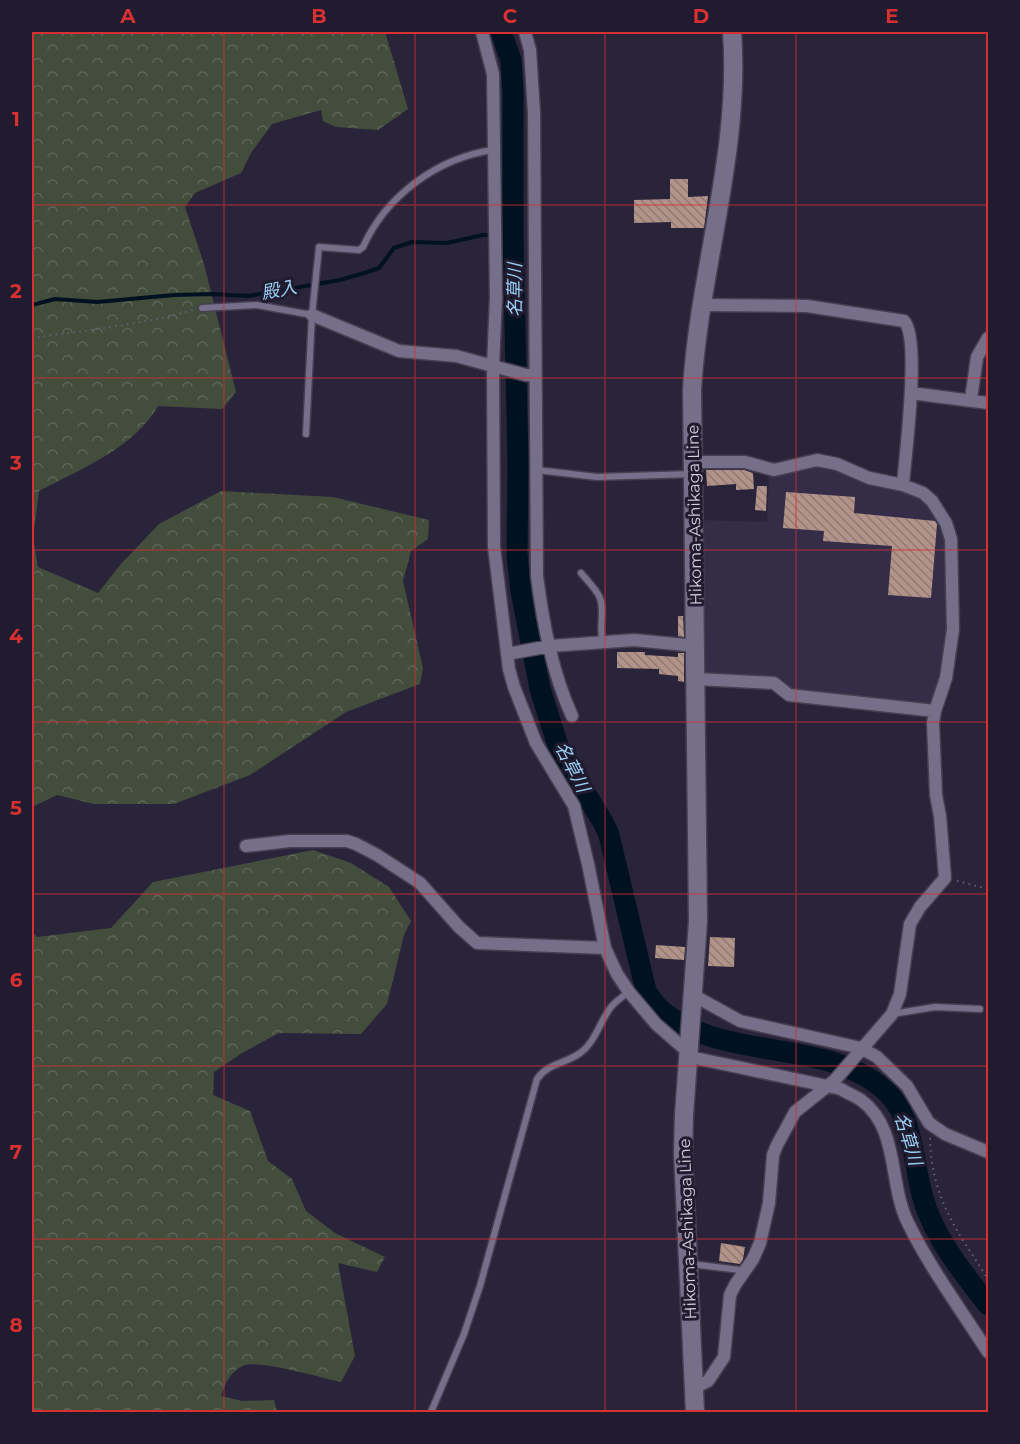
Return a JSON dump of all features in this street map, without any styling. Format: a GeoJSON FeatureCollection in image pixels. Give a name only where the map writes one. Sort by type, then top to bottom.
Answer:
{"type":"FeatureCollection","features":[{"type":"Feature","properties":{"kind":"main road","name":"Hikoma-Ashikaga Line"},"geometry":{"type":"LineString","coordinates":[[695,1413],[683,1133],[698,912],[693,374],[727,150],[732,84],[732,32]]}},
{"type":"Feature","properties":{"kind":"street"},"geometry":{"type":"LineString","coordinates":[[482,32],[493,74],[498,367],[494,548],[514,687],[536,743],[574,806],[605,948],[616,974],[629,992],[656,1024],[689,1050],[695,1058],[831,1083],[861,1100],[870,1109],[885,1130],[895,1182],[906,1220],[919,1245],[988,1352]]}},
{"type":"Feature","properties":{"kind":"street"},"geometry":{"type":"LineString","coordinates":[[525,32],[530,50],[534,113],[531,375],[537,470],[537,576],[547,647],[559,688],[572,716]]}},
{"type":"Feature","properties":{"kind":"street"},"geometry":{"type":"LineString","coordinates":[[702,305],[807,306],[904,321],[908,325],[910,338],[912,393],[903,485]]}},
{"type":"Feature","properties":{"kind":"street"},"geometry":{"type":"LineString","coordinates":[[312,315],[399,351],[456,356],[531,375]]}},
{"type":"Feature","properties":{"kind":"street"},"geometry":{"type":"LineString","coordinates":[[971,399],[977,357],[988,338]]}},
{"type":"Feature","properties":{"kind":"street"},"geometry":{"type":"LineString","coordinates":[[912,393],[988,403]]}},
{"type":"Feature","properties":{"kind":"street"},"geometry":{"type":"LineString","coordinates":[[693,468],[745,462],[774,470],[817,460],[837,464],[869,478],[903,485],[923,493],[932,501],[946,523],[951,539],[952,636],[946,678],[933,723],[936,795],[945,878],[920,907],[910,924],[900,994],[892,1014],[831,1083],[795,1112],[777,1145],[773,1155],[769,1203],[760,1243],[753,1259],[730,1295],[724,1357],[708,1381],[694,1388]]}},
{"type":"Feature","properties":{"kind":"street"},"geometry":{"type":"LineString","coordinates":[[509,653],[547,647],[634,640],[696,646]]}},
{"type":"Feature","properties":{"kind":"street"},"geometry":{"type":"LineString","coordinates":[[697,680],[774,683],[789,695],[935,711]]}},
{"type":"Feature","properties":{"kind":"street"},"geometry":{"type":"LineString","coordinates":[[246,846],[290,841],[357,844],[420,884],[459,927],[477,943],[605,948]]}},
{"type":"Feature","properties":{"kind":"street"},"geometry":{"type":"LineString","coordinates":[[693,998],[740,1021],[876,1058],[907,1086],[929,1123],[945,1134],[988,1152]]}},
{"type":"Feature","properties":{"kind":"lane"},"geometry":{"type":"LineString","coordinates":[[306,434],[312,315],[319,247],[359,250],[380,217],[405,189],[428,174],[474,153],[493,150]]}},
{"type":"Feature","properties":{"kind":"lane"},"geometry":{"type":"LineString","coordinates":[[202,308],[257,305],[312,315]]}},
{"type":"Feature","properties":{"kind":"lane"},"geometry":{"type":"LineString","coordinates":[[537,470],[597,477],[693,468]]}},
{"type":"Feature","properties":{"kind":"lane"},"geometry":{"type":"LineString","coordinates":[[581,573],[598,594],[601,602],[600,631],[603,644]]}},
{"type":"Feature","properties":{"kind":"lane"},"geometry":{"type":"LineString","coordinates":[[431,1413],[464,1334],[480,1286],[537,1079],[542,1071],[550,1066],[580,1053],[593,1037],[610,1008],[629,992]]}},
{"type":"Feature","properties":{"kind":"lane"},"geometry":{"type":"LineString","coordinates":[[892,1014],[934,1007],[980,1009]]}},
{"type":"Feature","properties":{"kind":"lane"},"geometry":{"type":"LineString","coordinates":[[688,1264],[740,1270],[744,1273]]}},
{"type":"Feature","properties":{"kind":"path"},"geometry":{"type":"LineString","coordinates":[[32,339],[51,334],[162,319],[202,308]]}},
{"type":"Feature","properties":{"kind":"path"},"geometry":{"type":"LineString","coordinates":[[945,878],[988,889]]}},
{"type":"Feature","properties":{"kind":"path"},"geometry":{"type":"LineString","coordinates":[[929,1123],[932,1168],[941,1202],[955,1229],[988,1279]]}},
{"type":"Feature","properties":{"kind":"shaded area"},"geometry":{"type":"Polygon","coordinates":[[[816,465],[905,489],[920,497],[935,512],[946,539],[946,635],[935,699],[925,705],[791,690],[775,678],[707,673],[702,669],[699,520],[767,522],[769,477],[816,465]]]}},
{"type":"Feature","properties":{"kind":"green space"},"geometry":{"type":"Polygon","coordinates":[[[32,32],[385,32],[408,109],[378,130],[336,127],[323,121],[321,110],[272,124],[251,153],[241,173],[195,193],[185,207],[204,264],[236,392],[222,409],[158,406],[148,421],[121,446],[89,466],[39,491],[33,538],[38,567],[98,593],[121,564],[159,524],[221,491],[333,497],[429,520],[428,539],[411,551],[403,581],[423,668],[420,684],[346,712],[250,775],[174,804],[94,804],[57,795],[32,807],[32,32]]]}},
{"type":"Feature","properties":{"kind":"green space"},"geometry":{"type":"Polygon","coordinates":[[[313,850],[351,863],[389,887],[411,921],[404,935],[387,1004],[361,1034],[279,1033],[242,1053],[214,1072],[213,1095],[250,1111],[268,1161],[292,1179],[306,1211],[335,1233],[385,1257],[377,1272],[338,1263],[355,1356],[341,1382],[292,1370],[253,1364],[240,1367],[232,1374],[221,1396],[242,1401],[274,1400],[277,1412],[32,1412],[32,932],[37,937],[111,928],[153,882],[313,850]]]}},
{"type":"Feature","properties":{"kind":"building"},"geometry":{"type":"Polygon","coordinates":[[[670,179],[688,179],[688,197],[708,196],[704,228],[671,228],[671,222],[634,223],[634,200],[670,199],[670,179]]]}},
{"type":"Feature","properties":{"kind":"building"},"geometry":{"type":"Polygon","coordinates":[[[706,470],[744,470],[753,473],[754,489],[736,490],[736,484],[707,486],[706,470]]]}},
{"type":"Feature","properties":{"kind":"building"},"geometry":{"type":"Polygon","coordinates":[[[757,486],[767,486],[766,511],[755,510],[757,486]]]}},
{"type":"Feature","properties":{"kind":"building"},"geometry":{"type":"Polygon","coordinates":[[[786,492],[855,497],[854,513],[935,521],[937,524],[931,598],[888,595],[892,546],[823,541],[824,531],[783,528],[786,492]]]}},
{"type":"Feature","properties":{"kind":"building"},"geometry":{"type":"Polygon","coordinates":[[[678,616],[683,616],[684,637],[678,636],[678,616]]]}},
{"type":"Feature","properties":{"kind":"building"},"geometry":{"type":"Polygon","coordinates":[[[617,652],[645,652],[645,655],[678,657],[678,653],[684,653],[684,682],[678,681],[678,676],[659,674],[659,669],[617,668],[617,652]]]}},
{"type":"Feature","properties":{"kind":"building"},"geometry":{"type":"Polygon","coordinates":[[[710,937],[735,938],[734,967],[708,966],[710,937]]]}},
{"type":"Feature","properties":{"kind":"building"},"geometry":{"type":"Polygon","coordinates":[[[656,945],[685,947],[684,960],[655,958],[656,945]]]}},
{"type":"Feature","properties":{"kind":"building"},"geometry":{"type":"Polygon","coordinates":[[[721,1243],[745,1247],[740,1264],[719,1261],[721,1243]]]}},
{"type":"Feature","properties":{"kind":"waterway","name":"名草川"},"geometry":{"type":"LineString","coordinates":[[501,32],[511,60],[513,93],[517,555],[521,591],[540,689],[560,752],[609,835],[646,991],[660,1009],[684,1026],[740,1044],[828,1061],[855,1071],[880,1086],[893,1099],[902,1113],[929,1215],[956,1262],[988,1305]]}},
{"type":"Feature","properties":{"kind":"waterway","name":"殿入"},"geometry":{"type":"LineString","coordinates":[[32,305],[55,299],[97,302],[174,295],[248,296],[340,280],[361,274],[379,268],[394,248],[412,242],[447,243],[483,235],[513,235]]}}]}
